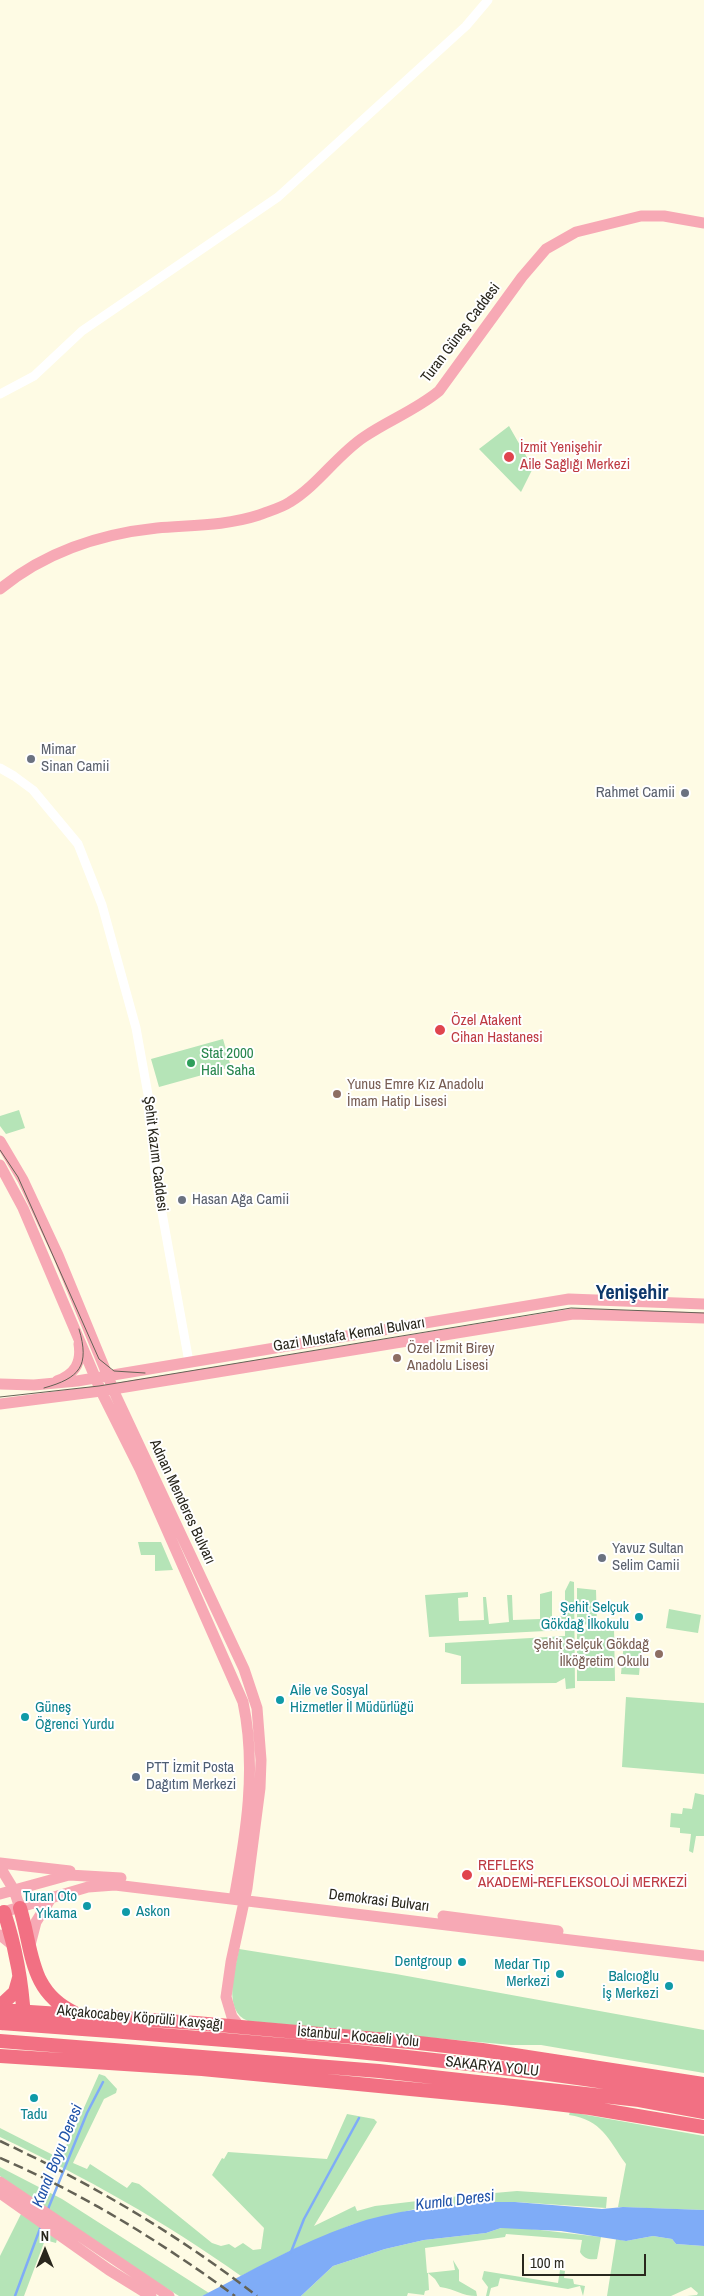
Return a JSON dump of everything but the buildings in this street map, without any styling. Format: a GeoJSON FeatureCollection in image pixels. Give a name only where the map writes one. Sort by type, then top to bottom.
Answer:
{"type":"FeatureCollection","features":[{"type":"Feature","properties":{"kind":"highway"},"geometry":{"type":"LineString","coordinates":[[7,1907],[30,1945],[38,1981],[45,1991],[66,2008],[82,2016]]}},
{"type":"Feature","properties":{"kind":"highway"},"geometry":{"type":"LineString","coordinates":[[7,1907],[20,1975],[26,2051],[33,2059]]}},
{"type":"Feature","properties":{"kind":"highway"},"geometry":{"type":"LineString","coordinates":[[0,2006],[15,1992],[20,1975]]}},
{"type":"Feature","properties":{"kind":"highway"},"geometry":{"type":"LineString","coordinates":[[0,2010],[240,2027],[455,2047],[701,2083]]}},
{"type":"Feature","properties":{"kind":"highway"},"geometry":{"type":"LineString","coordinates":[[73,2061],[83,2040],[82,2016]]}},
{"type":"Feature","properties":{"kind":"highway"},"geometry":{"type":"LineString","coordinates":[[126,2018],[120,2029],[118,2044],[127,2064]]}},
{"type":"Feature","properties":{"kind":"highway","name":"Akçakocabey Köprülü Kavşağı"},"geometry":{"type":"LineString","coordinates":[[0,2023],[277,2045]]}},
{"type":"Feature","properties":{"kind":"highway","name":"SAKARYA YOLU"},"geometry":{"type":"LineString","coordinates":[[0,2041],[379,2071],[639,2100],[704,2112]]}},
{"type":"Feature","properties":{"kind":"highway","name":"İstanbul - Kocaeli Yolu"},"geometry":{"type":"LineString","coordinates":[[277,2045],[541,2072],[704,2098]]}},
{"type":"Feature","properties":{"kind":"highway"},"geometry":{"type":"LineString","coordinates":[[368,2053],[475,2057],[582,2065]]}},
{"type":"Feature","properties":{"kind":"highway"},"geometry":{"type":"LineString","coordinates":[[0,2056],[202,2069],[504,2098],[598,2109],[704,2127]]}},
{"type":"Feature","properties":{"kind":"highway"},"geometry":{"type":"LineString","coordinates":[[379,2071],[504,2098]]}},
{"type":"Feature","properties":{"kind":"main road","name":"Turan Güneş Caddesi"},"geometry":{"type":"LineString","coordinates":[[0,589],[17,575],[47,557],[76,546],[140,530],[202,526],[240,520],[290,503],[354,445],[425,402],[439,391],[522,277],[546,250],[576,232],[641,216],[664,216],[704,223]]}},
{"type":"Feature","properties":{"kind":"main road","name":"Adnan Menderes Bulvarı"},"geometry":{"type":"LineString","coordinates":[[0,1142],[23,1180],[39,1213],[114,1389],[253,1694],[260,1736],[261,1770],[240,1896]]}},
{"type":"Feature","properties":{"kind":"main road","name":"Adnan Menderes Bulvarı"},"geometry":{"type":"LineString","coordinates":[[0,1164],[12,1186],[74,1325],[101,1391],[148,1487],[243,1702],[250,1738],[250,1783],[240,1896]]}},
{"type":"Feature","properties":{"kind":"main road","name":"Gazi Mustafa Kemal Bulvarı"},"geometry":{"type":"LineString","coordinates":[[0,1384],[34,1385],[96,1378],[575,1299],[704,1304]]}},
{"type":"Feature","properties":{"kind":"main road","name":"Gazi Mustafa Kemal Bulvarı"},"geometry":{"type":"LineString","coordinates":[[0,1404],[114,1389],[573,1314],[704,1318]]}},
{"type":"Feature","properties":{"kind":"main road"},"geometry":{"type":"LineString","coordinates":[[34,1385],[63,1378],[77,1367],[80,1354],[74,1325]]}},
{"type":"Feature","properties":{"kind":"main road"},"geometry":{"type":"LineString","coordinates":[[0,1863],[85,1874]]}},
{"type":"Feature","properties":{"kind":"main road"},"geometry":{"type":"LineString","coordinates":[[0,1867],[7,1907]]}},
{"type":"Feature","properties":{"kind":"main road"},"geometry":{"type":"LineString","coordinates":[[7,1907],[31,1890],[85,1874]]}},
{"type":"Feature","properties":{"kind":"main road","name":"Demokrasi Bulvarı"},"geometry":{"type":"LineString","coordinates":[[7,1907],[60,1877],[85,1874],[240,1896]]}},
{"type":"Feature","properties":{"kind":"main road","name":"Demokrasi Bulvarı"},"geometry":{"type":"LineString","coordinates":[[7,1907],[51,1898],[88,1887],[107,1885],[312,1904],[703,1952]]}},
{"type":"Feature","properties":{"kind":"main road"},"geometry":{"type":"LineString","coordinates":[[0,1894],[7,1907]]}},
{"type":"Feature","properties":{"kind":"main road"},"geometry":{"type":"LineString","coordinates":[[240,1896],[226,1997],[232,2017],[240,2027]]}},
{"type":"Feature","properties":{"kind":"main road"},"geometry":{"type":"LineString","coordinates":[[30,1945],[36,1922],[51,1898]]}},
{"type":"Feature","properties":{"kind":"main road"},"geometry":{"type":"LineString","coordinates":[[0,1935],[15,1947]]}},
{"type":"Feature","properties":{"kind":"main road"},"geometry":{"type":"LineString","coordinates":[[0,2182],[27,2205],[148,2291]]}},
{"type":"Feature","properties":{"kind":"main road"},"geometry":{"type":"LineString","coordinates":[[0,2193],[27,2205]]}},
{"type":"Feature","properties":{"kind":"main road"},"geometry":{"type":"LineString","coordinates":[[57,2227],[84,2252],[148,2291],[169,2296]]}},
{"type":"Feature","properties":{"kind":"street"},"geometry":{"type":"LineString","coordinates":[[0,394],[34,376],[82,331],[278,197],[466,26],[488,0]]}},
{"type":"Feature","properties":{"kind":"street","name":"Şehit Kazım Caddesi"},"geometry":{"type":"LineString","coordinates":[[0,768],[33,790],[78,844],[102,905],[138,1038],[149,1100],[156,1174],[190,1362]]}},
{"type":"Feature","properties":{"kind":"green space"},"geometry":{"type":"Polygon","coordinates":[[[509,426],[533,468],[521,492],[479,449],[509,426]]]}},
{"type":"Feature","properties":{"kind":"green space","name":"Stat 2000 Halı Saha"},"geometry":{"type":"Polygon","coordinates":[[[223,1039],[231,1067],[159,1087],[151,1059],[223,1039]]]}},
{"type":"Feature","properties":{"kind":"green space"},"geometry":{"type":"Polygon","coordinates":[[[19,1110],[25,1128],[6,1134],[0,1126],[0,1116],[19,1110]]]}},
{"type":"Feature","properties":{"kind":"green space"},"geometry":{"type":"Polygon","coordinates":[[[138,1542],[161,1542],[173,1570],[155,1571],[155,1555],[141,1555],[138,1542]]]}},
{"type":"Feature","properties":{"kind":"green space"},"geometry":{"type":"Polygon","coordinates":[[[570,1581],[574,1582],[575,1688],[566,1689],[565,1678],[556,1683],[461,1684],[461,1656],[445,1652],[445,1643],[565,1636],[565,1630],[429,1637],[425,1595],[468,1592],[468,1597],[458,1598],[459,1621],[484,1620],[483,1597],[486,1597],[489,1624],[509,1622],[507,1595],[512,1595],[513,1620],[540,1619],[540,1594],[552,1591],[552,1616],[565,1616],[565,1591],[570,1581]]]}},
{"type":"Feature","properties":{"kind":"green space"},"geometry":{"type":"Polygon","coordinates":[[[577,1588],[596,1590],[597,1625],[577,1624],[577,1588]]]}},
{"type":"Feature","properties":{"kind":"green space"},"geometry":{"type":"Polygon","coordinates":[[[669,1609],[701,1615],[698,1633],[666,1628],[669,1609]]]}},
{"type":"Feature","properties":{"kind":"green space"},"geometry":{"type":"Polygon","coordinates":[[[614,1628],[615,1681],[577,1681],[577,1629],[614,1628]]]}},
{"type":"Feature","properties":{"kind":"green space"},"geometry":{"type":"Polygon","coordinates":[[[624,1641],[642,1642],[639,1675],[621,1674],[624,1641]]]}},
{"type":"Feature","properties":{"kind":"green space"},"geometry":{"type":"Polygon","coordinates":[[[626,1697],[704,1703],[704,1774],[622,1767],[626,1697]]]}},
{"type":"Feature","properties":{"kind":"green space"},"geometry":{"type":"Polygon","coordinates":[[[695,1793],[704,1795],[704,1836],[696,1836],[693,1853],[689,1851],[691,1834],[680,1833],[680,1828],[670,1827],[671,1813],[682,1814],[683,1808],[692,1809],[695,1793]]]}},
{"type":"Feature","properties":{"kind":"green space"},"geometry":{"type":"Polygon","coordinates":[[[239,1949],[396,1974],[704,2030],[704,2073],[541,2045],[511,2045],[248,2021],[240,2016],[235,2008],[233,1999],[233,1978],[239,1949]]]}},
{"type":"Feature","properties":{"kind":"green space"},"geometry":{"type":"Polygon","coordinates":[[[99,2074],[105,2076],[117,2089],[116,2093],[104,2099],[73,2163],[87,2169],[90,2164],[127,2188],[132,2182],[139,2184],[212,2243],[221,2246],[229,2244],[235,2248],[243,2243],[253,2250],[261,2249],[264,2228],[212,2175],[222,2158],[224,2159],[228,2152],[327,2159],[347,2114],[374,2119],[377,2122],[314,2226],[355,2206],[357,2211],[375,2206],[517,2191],[607,2197],[606,2208],[515,2202],[419,2208],[351,2225],[292,2250],[241,2276],[183,2237],[124,2201],[0,2137],[0,2128],[59,2158],[71,2137],[99,2074]]]}},
{"type":"Feature","properties":{"kind":"green space"},"geometry":{"type":"Polygon","coordinates":[[[570,2112],[704,2136],[704,2210],[618,2207],[626,2164],[609,2139],[597,2126],[589,2121],[569,2115],[570,2112]]]}},
{"type":"Feature","properties":{"kind":"green space"},"geometry":{"type":"Polygon","coordinates":[[[0,2167],[62,2199],[209,2293],[202,2296],[179,2296],[122,2261],[0,2176],[0,2167]]]}},
{"type":"Feature","properties":{"kind":"green space"},"geometry":{"type":"Polygon","coordinates":[[[21,2214],[57,2239],[56,2243],[45,2240],[24,2296],[0,2296],[0,2256],[21,2214]]]}},
{"type":"Feature","properties":{"kind":"green space"},"geometry":{"type":"Polygon","coordinates":[[[501,2228],[523,2228],[601,2237],[597,2259],[583,2256],[580,2252],[582,2240],[506,2234],[505,2237],[425,2248],[427,2273],[455,2270],[453,2260],[459,2270],[459,2281],[476,2291],[477,2296],[440,2287],[428,2273],[429,2290],[425,2291],[424,2295],[408,2293],[407,2296],[301,2296],[333,2266],[385,2249],[424,2240],[486,2233],[501,2228]]]}},
{"type":"Feature","properties":{"kind":"green space"},"geometry":{"type":"Polygon","coordinates":[[[653,2236],[672,2239],[676,2244],[704,2246],[704,2296],[687,2296],[697,2295],[698,2293],[691,2287],[671,2296],[607,2296],[616,2239],[626,2241],[653,2236]]]}},
{"type":"Feature","properties":{"kind":"green space"},"geometry":{"type":"Polygon","coordinates":[[[560,2270],[565,2271],[564,2278],[573,2279],[574,2284],[585,2286],[583,2296],[580,2286],[568,2289],[500,2278],[498,2286],[491,2288],[489,2296],[486,2296],[488,2287],[482,2279],[484,2271],[558,2283],[560,2270]]]}},
{"type":"Feature","properties":{"kind":"water"},"geometry":{"type":"Polygon","coordinates":[[[482,2202],[515,2202],[602,2209],[623,2207],[704,2210],[704,2246],[676,2244],[672,2239],[653,2236],[626,2241],[561,2231],[501,2228],[486,2233],[424,2240],[385,2249],[333,2266],[301,2296],[202,2296],[294,2249],[351,2225],[399,2212],[482,2202]]]}},
{"type":"Feature","properties":{"kind":"waterway","name":"Kanal Boyu Deresi"},"geometry":{"type":"LineString","coordinates":[[48,2209],[87,2113],[103,2082]]}},
{"type":"Feature","properties":{"kind":"waterway"},"geometry":{"type":"LineString","coordinates":[[291,2252],[304,2219],[359,2118]]}},
{"type":"Feature","properties":{"kind":"waterway","name":"Kanal Boyu Deresi"},"geometry":{"type":"LineString","coordinates":[[15,2296],[41,2226]]}},
{"type":"Feature","properties":{"kind":"tram line"},"geometry":{"type":"LineString","coordinates":[[0,1150],[18,1177],[99,1359],[114,1371],[145,1373]]}},
{"type":"Feature","properties":{"kind":"tram line"},"geometry":{"type":"LineString","coordinates":[[0,1397],[99,1386],[571,1308],[704,1313]]}},
{"type":"Feature","properties":{"kind":"tram line"},"geometry":{"type":"LineString","coordinates":[[44,1388],[66,1380],[79,1369],[83,1352],[79,1329]]}},
{"type":"Feature","properties":{"kind":"railway"},"geometry":{"type":"LineString","coordinates":[[0,2141],[34,2157],[133,2211],[227,2273],[257,2296]]}},
{"type":"Feature","properties":{"kind":"railway"},"geometry":{"type":"LineString","coordinates":[[0,2158],[62,2187],[121,2220],[235,2296]]}},
{"type":"Feature","properties":{"kind":"place","name":"İzmit Yenişehir Aile Sağlığı Merkezi"},"geometry":{"type":"Point","coordinates":[509,457]}},
{"type":"Feature","properties":{"kind":"place","name":"Mimar Sinan Camii"},"geometry":{"type":"Point","coordinates":[31,759]}},
{"type":"Feature","properties":{"kind":"place","name":"Rahmet Camii"},"geometry":{"type":"Point","coordinates":[685,793]}},
{"type":"Feature","properties":{"kind":"place","name":"Özel Atakent Cihan Hastanesi"},"geometry":{"type":"Point","coordinates":[440,1030]}},
{"type":"Feature","properties":{"kind":"place","name":"Stat 2000 Halı Saha"},"geometry":{"type":"Point","coordinates":[191,1063]}},
{"type":"Feature","properties":{"kind":"place","name":"Yunus Emre Kız Anadolu İmam Hatip Lisesi"},"geometry":{"type":"Point","coordinates":[337,1094]}},
{"type":"Feature","properties":{"kind":"place","name":"Hasan Ağa Camii"},"geometry":{"type":"Point","coordinates":[182,1200]}},
{"type":"Feature","properties":{"kind":"place","name":"Özel İzmit Birey Anadolu Lisesi"},"geometry":{"type":"Point","coordinates":[397,1358]}},
{"type":"Feature","properties":{"kind":"place","name":"Yavuz Sultan Selim Camii"},"geometry":{"type":"Point","coordinates":[602,1558]}},
{"type":"Feature","properties":{"kind":"place","name":"Şehit Selçuk Gökdağ İlkokulu"},"geometry":{"type":"Point","coordinates":[639,1617]}},
{"type":"Feature","properties":{"kind":"place","name":"Şehit Selçuk Gökdağ İlköğretim Okulu"},"geometry":{"type":"Point","coordinates":[659,1654]}},
{"type":"Feature","properties":{"kind":"place","name":"Aile ve Sosyal Hizmetler İl Müdürlüğü"},"geometry":{"type":"Point","coordinates":[280,1700]}},
{"type":"Feature","properties":{"kind":"place","name":"Güneş Öğrenci Yurdu"},"geometry":{"type":"Point","coordinates":[25,1717]}},
{"type":"Feature","properties":{"kind":"place","name":"PTT İzmit Posta Dağıtım Merkezi"},"geometry":{"type":"Point","coordinates":[136,1777]}},
{"type":"Feature","properties":{"kind":"place","name":"REFLEKS AKADEMİ-REFLEKSOLOJİ MERKEZİ"},"geometry":{"type":"Point","coordinates":[467,1875]}},
{"type":"Feature","properties":{"kind":"place","name":"Turan Oto Yıkama"},"geometry":{"type":"Point","coordinates":[87,1906]}},
{"type":"Feature","properties":{"kind":"place","name":"Askon"},"geometry":{"type":"Point","coordinates":[126,1912]}},
{"type":"Feature","properties":{"kind":"place","name":"Dentgroup"},"geometry":{"type":"Point","coordinates":[462,1962]}},
{"type":"Feature","properties":{"kind":"place","name":"Medar Tıp Merkezi"},"geometry":{"type":"Point","coordinates":[560,1974]}},
{"type":"Feature","properties":{"kind":"place","name":"Balcıoğlu İş Merkezi"},"geometry":{"type":"Point","coordinates":[669,1986]}},
{"type":"Feature","properties":{"kind":"place","name":"Tadu"},"geometry":{"type":"Point","coordinates":[34,2098]}},
{"type":"Feature","properties":{"kind":"district","name":"Yenişehir"},"geometry":{"type":"Point","coordinates":[632,1294]}},
{"type":"Feature","properties":{"kind":"water label","name":"Kumla Deresi"},"geometry":{"type":"Point","coordinates":[455,2201]}}]}
